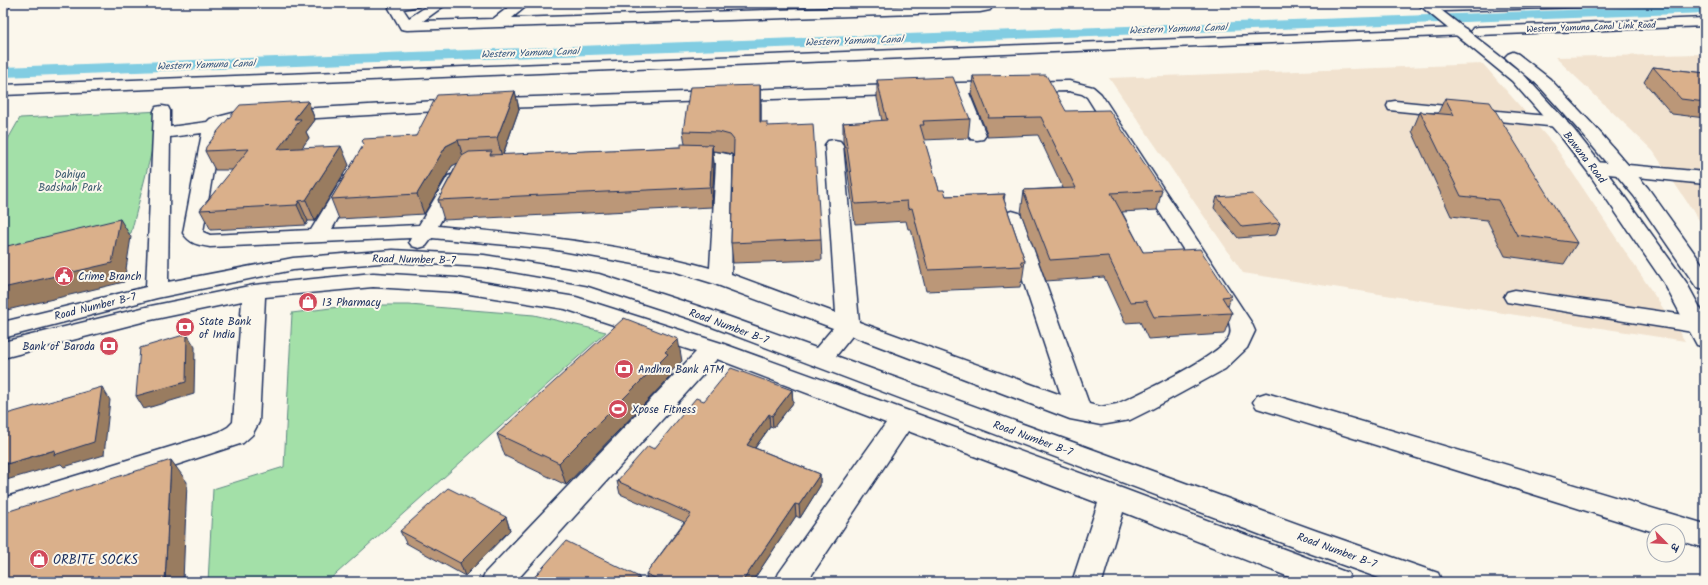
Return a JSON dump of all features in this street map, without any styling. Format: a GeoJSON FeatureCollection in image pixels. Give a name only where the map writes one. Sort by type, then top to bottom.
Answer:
{"type":"FeatureCollection","features":[{"type":"Feature","properties":{"kind":"street"},"geometry":{"type":"LineString","coordinates":[[414,3],[397,6],[396,8],[404,25],[746,15],[830,8],[911,6],[980,8],[985,7],[988,3]]}},
{"type":"Feature","properties":{"kind":"street"},"geometry":{"type":"LineString","coordinates":[[407,26],[441,3]]}},
{"type":"Feature","properties":{"kind":"street"},"geometry":{"type":"LineString","coordinates":[[497,23],[523,3]]}},
{"type":"Feature","properties":{"kind":"street"},"geometry":{"type":"LineString","coordinates":[[666,17],[680,3]]}},
{"type":"Feature","properties":{"kind":"street"},"geometry":{"type":"LineString","coordinates":[[746,15],[756,3]]}},
{"type":"Feature","properties":{"kind":"street"},"geometry":{"type":"LineString","coordinates":[[1434,5],[1580,3]]}},
{"type":"Feature","properties":{"kind":"street","name":"Bawana Road"},"geometry":{"type":"LineString","coordinates":[[1434,5],[1544,82],[1640,192],[1705,283]]}},
{"type":"Feature","properties":{"kind":"street"},"geometry":{"type":"LineString","coordinates":[[571,20],[591,7]]}},
{"type":"Feature","properties":{"kind":"street","name":"Western Yamuna Canal Link Road"},"geometry":{"type":"LineString","coordinates":[[3,90],[1465,28],[1705,22]]}},
{"type":"Feature","properties":{"kind":"street","name":"Bawana Road"},"geometry":{"type":"LineString","coordinates":[[1465,28],[1518,78],[1558,122],[1595,168],[1675,282],[1702,330]]}},
{"type":"Feature","properties":{"kind":"street"},"geometry":{"type":"LineString","coordinates":[[1069,86],[1087,90],[1093,94],[1240,322],[1243,332],[1239,342],[1216,363],[1141,404],[1121,413],[1101,416],[1079,412],[720,278],[676,265],[551,243],[426,231],[210,241],[201,240],[193,233],[212,127],[216,123],[233,118],[464,104],[958,88],[1069,86]]}},
{"type":"Feature","properties":{"kind":"street"},"geometry":{"type":"LineString","coordinates":[[958,88],[977,134]]}},
{"type":"Feature","properties":{"kind":"street"},"geometry":{"type":"LineString","coordinates":[[1395,106],[1558,122]]}},
{"type":"Feature","properties":{"kind":"street"},"geometry":{"type":"LineString","coordinates":[[157,291],[162,111]]}},
{"type":"Feature","properties":{"kind":"street"},"geometry":{"type":"LineString","coordinates":[[162,133],[212,127]]}},
{"type":"Feature","properties":{"kind":"street"},"geometry":{"type":"LineString","coordinates":[[820,359],[848,325],[834,145]]}},
{"type":"Feature","properties":{"kind":"street"},"geometry":{"type":"LineString","coordinates":[[664,158],[725,159],[720,278]]}},
{"type":"Feature","properties":{"kind":"street"},"geometry":{"type":"LineString","coordinates":[[317,236],[361,163]]}},
{"type":"Feature","properties":{"kind":"street"},"geometry":{"type":"LineString","coordinates":[[410,257],[460,171],[465,167]]}},
{"type":"Feature","properties":{"kind":"street"},"geometry":{"type":"LineString","coordinates":[[1595,168],[1622,170],[1702,182]]}},
{"type":"Feature","properties":{"kind":"street"},"geometry":{"type":"LineString","coordinates":[[1012,217],[1079,412]]}},
{"type":"Feature","properties":{"kind":"street","name":"Road Number B-7"},"geometry":{"type":"LineString","coordinates":[[3,330],[157,291],[293,264],[393,256],[484,261],[591,280],[702,315],[1308,540],[1427,582]]}},
{"type":"Feature","properties":{"kind":"street","name":"Road Number B-7"},"geometry":{"type":"LineString","coordinates":[[3,350],[146,314],[254,292],[373,280],[457,285],[568,302],[714,349],[902,420],[1114,497],[1337,582]]}},
{"type":"Feature","properties":{"kind":"street"},"geometry":{"type":"LineString","coordinates":[[3,510],[228,439],[238,434],[244,428],[246,422],[254,292]]}},
{"type":"Feature","properties":{"kind":"street"},"geometry":{"type":"LineString","coordinates":[[1515,297],[1702,330]]}},
{"type":"Feature","properties":{"kind":"street"},"geometry":{"type":"LineString","coordinates":[[496,582],[714,349]]}},
{"type":"Feature","properties":{"kind":"street"},"geometry":{"type":"LineString","coordinates":[[1266,402],[1705,536]]}},
{"type":"Feature","properties":{"kind":"street"},"geometry":{"type":"LineString","coordinates":[[790,582],[902,420]]}},
{"type":"Feature","properties":{"kind":"street"},"geometry":{"type":"LineString","coordinates":[[1087,582],[1114,497]]}},
{"type":"Feature","properties":{"kind":"shaded area"},"geometry":{"type":"Polygon","coordinates":[[[1705,54],[1705,229],[1653,151],[1555,57],[1705,54]]]}},
{"type":"Feature","properties":{"kind":"shaded area"},"geometry":{"type":"Polygon","coordinates":[[[1483,64],[1554,145],[1685,341],[1243,273],[1109,78],[1483,64]]]}},
{"type":"Feature","properties":{"kind":"green space","name":"Dahiya Badshah Park"},"geometry":{"type":"Polygon","coordinates":[[[162,111],[131,233],[3,264],[3,148],[20,118],[162,111]]]}},
{"type":"Feature","properties":{"kind":"green space"},"geometry":{"type":"Polygon","coordinates":[[[354,305],[409,305],[534,315],[606,332],[327,582],[208,582],[213,489],[284,467],[292,313],[354,305]]]}},
{"type":"Feature","properties":{"kind":"building"},"geometry":{"type":"Polygon","coordinates":[[[1653,67],[1705,73],[1705,102],[1681,99],[1653,67]]]}},
{"type":"Feature","properties":{"kind":"building"},"geometry":{"type":"Polygon","coordinates":[[[1046,75],[1066,111],[1109,110],[1162,190],[1111,193],[1143,252],[1200,249],[1231,296],[1222,297],[1232,313],[1154,317],[1146,301],[1130,302],[1108,256],[1050,260],[1024,190],[1076,188],[1041,117],[988,118],[989,116],[973,76],[1046,75]]]}},
{"type":"Feature","properties":{"kind":"building"},"geometry":{"type":"Polygon","coordinates":[[[953,77],[970,119],[923,121],[924,125],[920,125],[939,190],[944,190],[946,196],[1005,194],[1003,197],[1025,261],[1021,261],[1023,266],[928,270],[912,208],[908,209],[907,201],[855,204],[843,123],[887,120],[877,80],[953,77]]]}},
{"type":"Feature","properties":{"kind":"building"},"geometry":{"type":"Polygon","coordinates":[[[760,85],[760,122],[767,122],[767,126],[813,124],[821,239],[731,243],[734,140],[730,135],[719,132],[683,131],[690,87],[760,85]]]}},
{"type":"Feature","properties":{"kind":"building"},"geometry":{"type":"Polygon","coordinates":[[[515,91],[497,138],[458,140],[446,146],[417,194],[331,199],[364,144],[362,141],[364,139],[416,136],[437,95],[515,91]]]}},
{"type":"Feature","properties":{"kind":"building"},"geometry":{"type":"Polygon","coordinates":[[[1445,98],[1490,102],[1577,243],[1517,235],[1498,200],[1461,196],[1420,112],[1454,115],[1445,98]]]}},
{"type":"Feature","properties":{"kind":"building"},"geometry":{"type":"Polygon","coordinates":[[[308,101],[294,119],[301,119],[278,149],[341,146],[306,200],[299,201],[297,205],[200,210],[249,149],[205,151],[206,147],[217,132],[240,105],[308,101]]]}},
{"type":"Feature","properties":{"kind":"building"},"geometry":{"type":"Polygon","coordinates":[[[681,144],[712,145],[710,187],[438,200],[462,156],[469,152],[492,151],[490,155],[681,147],[681,144]]]}},
{"type":"Feature","properties":{"kind":"building"},"geometry":{"type":"Polygon","coordinates":[[[1253,194],[1280,223],[1242,227],[1217,197],[1253,194]]]}},
{"type":"Feature","properties":{"kind":"building"},"geometry":{"type":"Polygon","coordinates":[[[120,219],[112,263],[3,288],[3,247],[120,219]]]}},
{"type":"Feature","properties":{"kind":"building"},"geometry":{"type":"Polygon","coordinates":[[[624,318],[678,339],[665,352],[668,354],[559,463],[497,434],[624,318]]]}},
{"type":"Feature","properties":{"kind":"building"},"geometry":{"type":"Polygon","coordinates":[[[187,334],[186,382],[136,396],[140,348],[187,334]]]}},
{"type":"Feature","properties":{"kind":"building"},"geometry":{"type":"Polygon","coordinates":[[[731,368],[792,390],[772,416],[769,414],[747,445],[820,474],[799,505],[795,504],[742,582],[664,582],[646,574],[691,514],[617,481],[648,446],[654,449],[696,398],[704,401],[731,368]]]}},
{"type":"Feature","properties":{"kind":"building"},"geometry":{"type":"Polygon","coordinates":[[[102,387],[94,442],[54,455],[55,450],[3,465],[3,415],[102,387]]]}},
{"type":"Feature","properties":{"kind":"building"},"geometry":{"type":"Polygon","coordinates":[[[171,460],[165,582],[3,582],[3,513],[171,460]]]}},
{"type":"Feature","properties":{"kind":"building"},"geometry":{"type":"Polygon","coordinates":[[[448,488],[506,517],[460,563],[400,531],[448,488]]]}},
{"type":"Feature","properties":{"kind":"building"},"geometry":{"type":"Polygon","coordinates":[[[566,541],[639,577],[635,582],[530,582],[566,541]]]}},
{"type":"Feature","properties":{"kind":"waterway","name":"Western Yamuna Canal"},"geometry":{"type":"LineString","coordinates":[[3,72],[1705,9]]}},
{"type":"Feature","properties":{"kind":"place","name":"Crime Branch"},"geometry":{"type":"Point","coordinates":[64,276]}},
{"type":"Feature","properties":{"kind":"place","name":"13 Pharmacy"},"geometry":{"type":"Point","coordinates":[308,302]}},
{"type":"Feature","properties":{"kind":"place","name":"State Bank of India"},"geometry":{"type":"Point","coordinates":[185,327]}},
{"type":"Feature","properties":{"kind":"place","name":"Bank of Baroda"},"geometry":{"type":"Point","coordinates":[109,346]}},
{"type":"Feature","properties":{"kind":"place","name":"Andhra Bank ATM"},"geometry":{"type":"Point","coordinates":[624,369]}},
{"type":"Feature","properties":{"kind":"place","name":"Xpose Fitness"},"geometry":{"type":"Point","coordinates":[618,409]}},
{"type":"Feature","properties":{"kind":"place","name":"ORBITE SOCKS"},"geometry":{"type":"Point","coordinates":[39,559]}}]}
